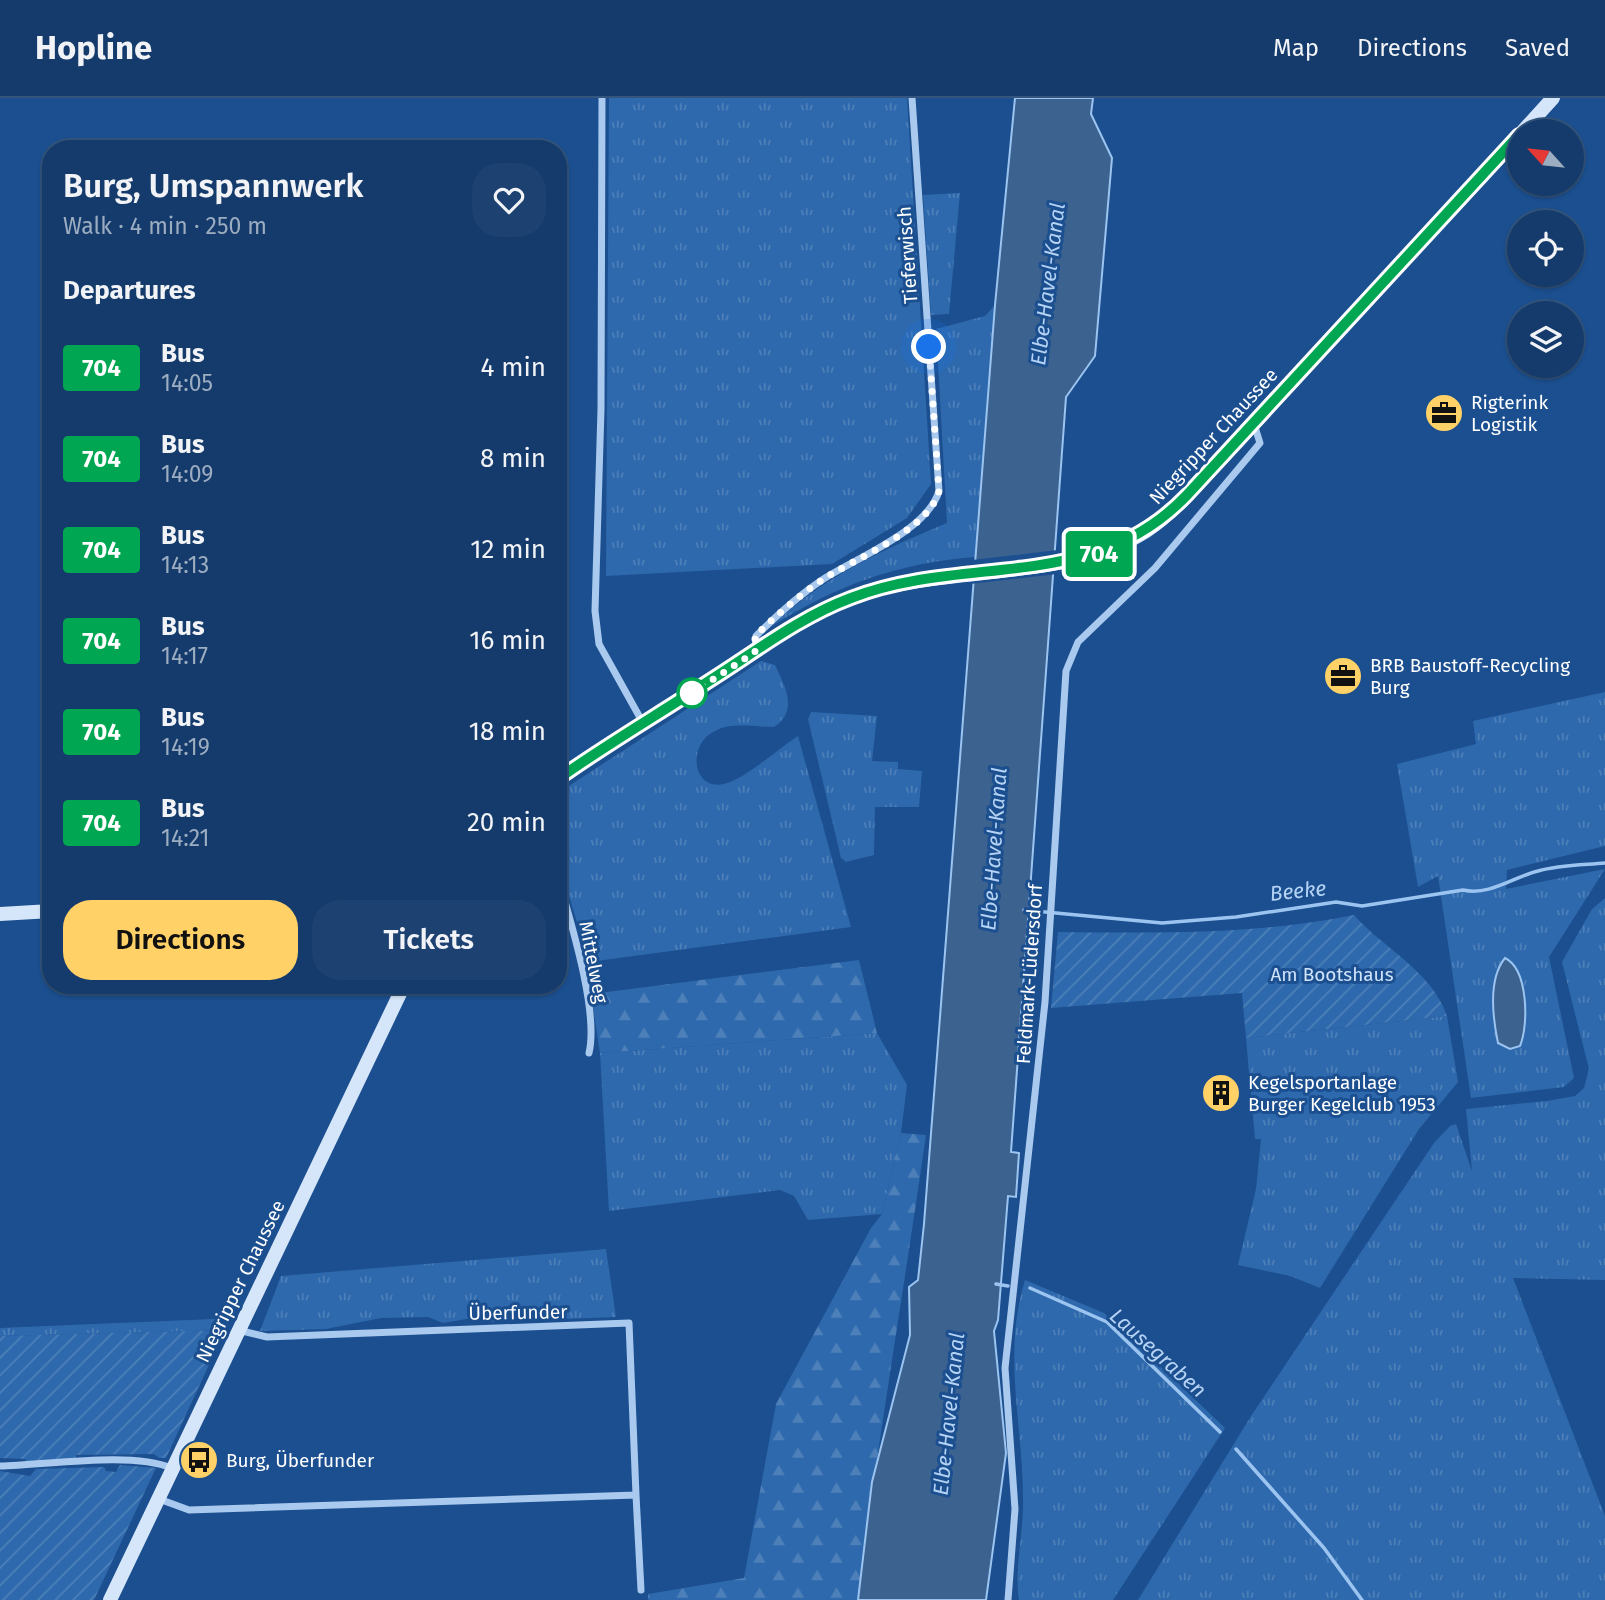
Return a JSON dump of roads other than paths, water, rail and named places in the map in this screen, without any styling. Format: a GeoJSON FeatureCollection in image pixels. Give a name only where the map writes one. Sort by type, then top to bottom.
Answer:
{"type":"FeatureCollection","features":[{"type":"Feature","properties":{"kind":"main road"},"geometry":{"type":"LineString","coordinates":[[1534,119],[1553,98]]}},
{"type":"Feature","properties":{"kind":"main road","name":"Niegripper Chaussee"},"geometry":{"type":"LineString","coordinates":[[567,773],[755,652],[828,608],[856,596],[892,585],[1067,561],[1106,551],[1157,523],[1253,424],[1507,148]]}},
{"type":"Feature","properties":{"kind":"main road"},"geometry":{"type":"LineString","coordinates":[[0,914],[42,912]]}},
{"type":"Feature","properties":{"kind":"main road","name":"Niegripper Chaussee"},"geometry":{"type":"LineString","coordinates":[[111,1597],[400,994]]}},
{"type":"Feature","properties":{"kind":"street"},"geometry":{"type":"LineString","coordinates":[[602,98],[601,409],[595,611],[599,644],[643,723]]}},
{"type":"Feature","properties":{"kind":"street","name":"Tieferwisch"},"geometry":{"type":"LineString","coordinates":[[755,652],[755,636],[792,602],[820,581],[912,527],[926,514],[939,491],[912,98]]}},
{"type":"Feature","properties":{"kind":"street","name":"Feldmark-Lüdersdorf"},"geometry":{"type":"LineString","coordinates":[[1007,1600],[1016,1510],[1005,1368],[1044,1014],[1064,684],[1073,652],[1101,617],[1131,594],[1155,568],[1260,443],[1253,424]]}},
{"type":"Feature","properties":{"kind":"street","name":"Mittelweg"},"geometry":{"type":"LineString","coordinates":[[567,911],[582,967],[592,1038],[589,1053]]}},
{"type":"Feature","properties":{"kind":"street","name":"Überfunder"},"geometry":{"type":"LineString","coordinates":[[238,1330],[267,1337],[629,1323],[641,1590]]}},
{"type":"Feature","properties":{"kind":"street"},"geometry":{"type":"LineString","coordinates":[[0,1466],[130,1460],[157,1463],[172,1468]]}},
{"type":"Feature","properties":{"kind":"street"},"geometry":{"type":"LineString","coordinates":[[158,1499],[189,1510],[636,1495]]}},
{"type":"Feature","properties":{"kind":"water","name":"Elbe-Havel-Kanal"},"geometry":{"type":"Polygon","coordinates":[[[1015,98],[1093,98],[1091,114],[1112,158],[1095,356],[1066,397],[1011,1152],[1019,1153],[1016,1197],[1008,1196],[998,1320],[994,1331],[1006,1453],[986,1600],[858,1600],[872,1482],[910,1335],[909,1287],[918,1280],[924,1224],[995,305],[1015,98]]]}},
{"type":"Feature","properties":{"kind":"water"},"geometry":{"type":"Polygon","coordinates":[[[1505,958],[1513,964],[1518,973],[1525,1011],[1520,1046],[1510,1049],[1498,1043],[1494,1011],[1496,977],[1505,958]]]}},
{"type":"Feature","properties":{"kind":"waterway","name":"Beeke"},"geometry":{"type":"LineString","coordinates":[[1024,910],[1162,923],[1236,917],[1336,902],[1362,906],[1463,890],[1483,890],[1546,869],[1605,863]]}},
{"type":"Feature","properties":{"kind":"waterway","name":"Lausegraben"},"geometry":{"type":"LineString","coordinates":[[996,1284],[1008,1286]]}},
{"type":"Feature","properties":{"kind":"waterway","name":"Lausegraben"},"geometry":{"type":"LineString","coordinates":[[1030,1288],[1107,1322],[1220,1432]]}},
{"type":"Feature","properties":{"kind":"waterway","name":"Lausegraben"},"geometry":{"type":"LineString","coordinates":[[1236,1449],[1324,1548],[1362,1600]]}},
{"type":"Feature","properties":{"kind":"place","name":"Rigterink Logistik"},"geometry":{"type":"Point","coordinates":[1444,413]}},
{"type":"Feature","properties":{"kind":"place","name":"BRB Baustoff-Recycling Burg"},"geometry":{"type":"Point","coordinates":[1343,676]}},
{"type":"Feature","properties":{"kind":"place","name":"Kegelsportanlage Burger Kegelclub 1953"},"geometry":{"type":"Point","coordinates":[1221,1093]}},
{"type":"Feature","properties":{"kind":"place","name":"Burg, Überfunder"},"geometry":{"type":"Point","coordinates":[199,1460]}},
{"type":"Feature","properties":{"kind":"park label","name":"Am Bootshaus"},"geometry":{"type":"Point","coordinates":[1332,974]}}]}
